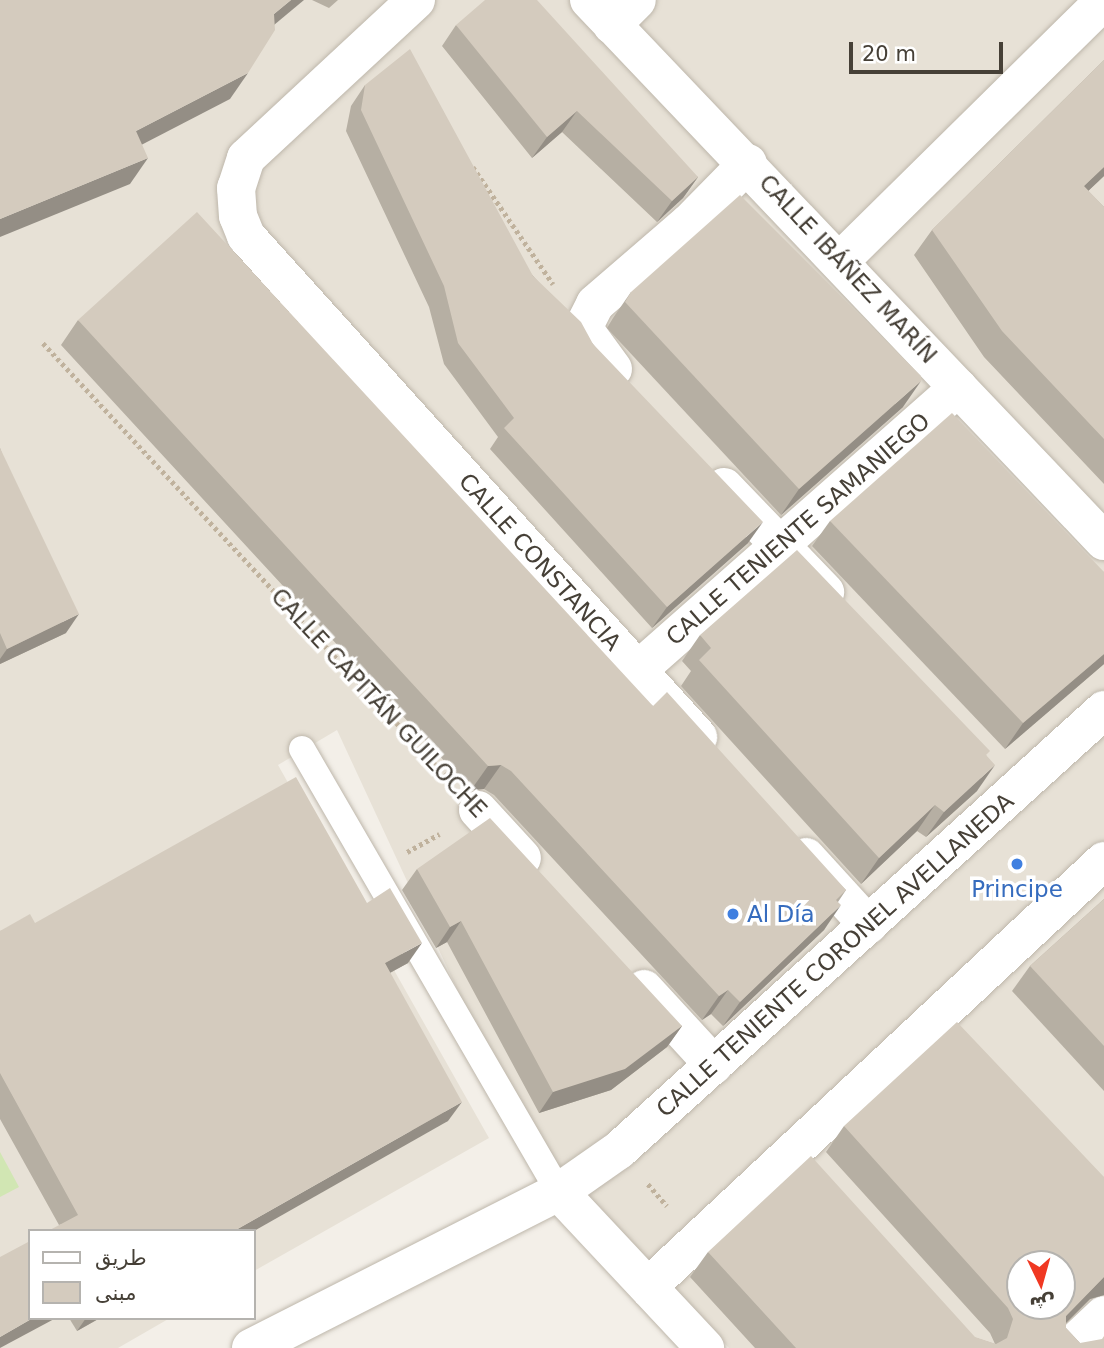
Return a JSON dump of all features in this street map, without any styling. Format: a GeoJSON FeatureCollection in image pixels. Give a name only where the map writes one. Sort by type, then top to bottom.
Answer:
{"type":"FeatureCollection","features":[{"type":"Feature","properties":{"kind":"street","name":"CALLE CONSTANCIA"},"geometry":{"type":"LineString","coordinates":[[416,0],[246,158],[236,187],[237,216],[246,236],[721,762]]}},
{"type":"Feature","properties":{"kind":"street"},"geometry":{"type":"LineString","coordinates":[[841,260],[1084,7]]}},
{"type":"Feature","properties":{"kind":"street","name":"CALLE IBÁÑEZ MARÍN"},"geometry":{"type":"LineString","coordinates":[[613,8],[748,163],[1104,541]]}},
{"type":"Feature","properties":{"kind":"street"},"geometry":{"type":"LineString","coordinates":[[641,399],[594,350],[583,328],[594,304],[689,223],[748,163]]}},
{"type":"Feature","properties":{"kind":"street","name":"CALLE TENIENTE SAMANIEGO"},"geometry":{"type":"LineString","coordinates":[[638,670],[958,388]]}},
{"type":"Feature","properties":{"kind":"street"},"geometry":{"type":"LineString","coordinates":[[696,458],[846,614]]}},
{"type":"Feature","properties":{"kind":"street","name":"CALLE TENIENTE CORONEL AVELLANEDA"},"geometry":{"type":"LineString","coordinates":[[251,1348],[559,1192],[619,1150],[1104,710]]}},
{"type":"Feature","properties":{"kind":"street"},"geometry":{"type":"LineString","coordinates":[[987,762],[1015,791]]}},
{"type":"Feature","properties":{"kind":"street","name":"CALLE CAPITÁN GUILOCHE"},"geometry":{"type":"LineString","coordinates":[[478,810],[544,882]]}},
{"type":"Feature","properties":{"kind":"street"},"geometry":{"type":"LineString","coordinates":[[785,833],[868,925]]}},
{"type":"Feature","properties":{"kind":"street"},"geometry":{"type":"LineString","coordinates":[[648,1287],[1102,866]]}},
{"type":"Feature","properties":{"kind":"street"},"geometry":{"type":"LineString","coordinates":[[620,963],[714,1065]]}},
{"type":"Feature","properties":{"kind":"street"},"geometry":{"type":"LineString","coordinates":[[939,1016],[968,1045]]}},
{"type":"Feature","properties":{"kind":"street"},"geometry":{"type":"LineString","coordinates":[[795,1150],[822,1180]]}},
{"type":"Feature","properties":{"kind":"street"},"geometry":{"type":"LineString","coordinates":[[559,1192],[705,1348]]}},
{"type":"Feature","properties":{"kind":"street"},"geometry":{"type":"LineString","coordinates":[[1069,1348],[1104,1315]]}},
{"type":"Feature","properties":{"kind":"lane"},"geometry":{"type":"LineString","coordinates":[[302,749],[559,1192]]}},
{"type":"Feature","properties":{"kind":"path"},"geometry":{"type":"LineString","coordinates":[[467,157],[583,328]]}},
{"type":"Feature","properties":{"kind":"path","name":"CALLE CAPITÁN GUILOCHE"},"geometry":{"type":"LineString","coordinates":[[43,343],[478,810]]}},
{"type":"Feature","properties":{"kind":"path"},"geometry":{"type":"LineString","coordinates":[[619,1150],[698,1241]]}},
{"type":"Feature","properties":{"kind":"shaded area"},"geometry":{"type":"Polygon","coordinates":[[[0,0],[1104,0],[1104,1348],[729,1348],[528,1142],[337,730],[278,765],[489,1138],[256,1270],[256,1229],[28,1229],[28,1320],[167,1320],[118,1348],[0,1348],[0,0]]]}},
{"type":"Feature","properties":{"kind":"green space"},"geometry":{"type":"Polygon","coordinates":[[[0,1152],[19,1187],[0,1197],[0,1152]]]}},
{"type":"Feature","properties":{"kind":"building"},"geometry":{"type":"Polygon","coordinates":[[[0,0],[291,0],[274,14],[275,30],[248,73],[136,131],[148,158],[0,219],[0,0]]]}},
{"type":"Feature","properties":{"kind":"building"},"geometry":{"type":"Polygon","coordinates":[[[485,0],[537,0],[698,177],[672,201],[577,111],[547,137],[456,25],[485,0]]]}},
{"type":"Feature","properties":{"kind":"building"},"geometry":{"type":"Polygon","coordinates":[[[410,49],[533,276],[581,322],[593,344],[763,522],[667,607],[504,428],[514,418],[458,343],[444,286],[361,110],[365,85],[410,49]]]}},
{"type":"Feature","properties":{"kind":"building"},"geometry":{"type":"Polygon","coordinates":[[[1104,60],[1104,167],[1084,186],[1104,207],[1104,439],[1002,331],[932,230],[1104,60]]]}},
{"type":"Feature","properties":{"kind":"building"},"geometry":{"type":"Polygon","coordinates":[[[740,195],[921,376],[921,381],[799,489],[625,302],[631,292],[740,195]]]}},
{"type":"Feature","properties":{"kind":"building"},"geometry":{"type":"Polygon","coordinates":[[[197,212],[653,706],[667,692],[846,890],[836,900],[841,905],[740,1002],[728,990],[719,996],[511,771],[501,765],[488,766],[78,320],[197,212]]]}},
{"type":"Feature","properties":{"kind":"building"},"geometry":{"type":"Polygon","coordinates":[[[952,413],[1104,572],[1104,654],[1023,723],[830,521],[952,413]]]}},
{"type":"Feature","properties":{"kind":"building"},"geometry":{"type":"Polygon","coordinates":[[[0,448],[79,614],[7,649],[0,633],[0,448]]]}},
{"type":"Feature","properties":{"kind":"building"},"geometry":{"type":"Polygon","coordinates":[[[797,550],[990,751],[986,755],[995,765],[944,812],[935,805],[879,858],[699,660],[711,648],[700,635],[797,550]]]}},
{"type":"Feature","properties":{"kind":"building"},"geometry":{"type":"Polygon","coordinates":[[[296,777],[367,903],[390,888],[422,943],[385,963],[462,1102],[238,1229],[52,1229],[78,1215],[0,1073],[0,931],[30,914],[35,923],[296,777]]]}},
{"type":"Feature","properties":{"kind":"building"},"geometry":{"type":"Polygon","coordinates":[[[490,818],[682,1026],[625,1069],[553,1092],[461,921],[450,927],[417,869],[490,818]]]}},
{"type":"Feature","properties":{"kind":"building"},"geometry":{"type":"Polygon","coordinates":[[[1104,899],[1104,1046],[1030,966],[1104,899]]]}},
{"type":"Feature","properties":{"kind":"building"},"geometry":{"type":"Polygon","coordinates":[[[957,1022],[1104,1177],[1104,1277],[1076,1306],[1076,1250],[1006,1250],[1006,1306],[844,1126],[957,1022]]]}},
{"type":"Feature","properties":{"kind":"building"},"geometry":{"type":"Polygon","coordinates":[[[811,1156],[975,1337],[996,1344],[1007,1338],[1013,1320],[1066,1320],[1066,1328],[1080,1343],[1102,1339],[1104,1336],[1104,1348],[796,1348],[708,1252],[811,1156]]]}},
{"type":"Feature","properties":{"kind":"building"},"geometry":{"type":"Polygon","coordinates":[[[28,1242],[30,1320],[0,1337],[0,1257],[28,1242]]]}},
{"type":"Feature","properties":{"kind":"place","name":"Principe"},"geometry":{"type":"Point","coordinates":[1017,864]}},
{"type":"Feature","properties":{"kind":"place","name":"Al Día"},"geometry":{"type":"Point","coordinates":[733,914]}}]}
